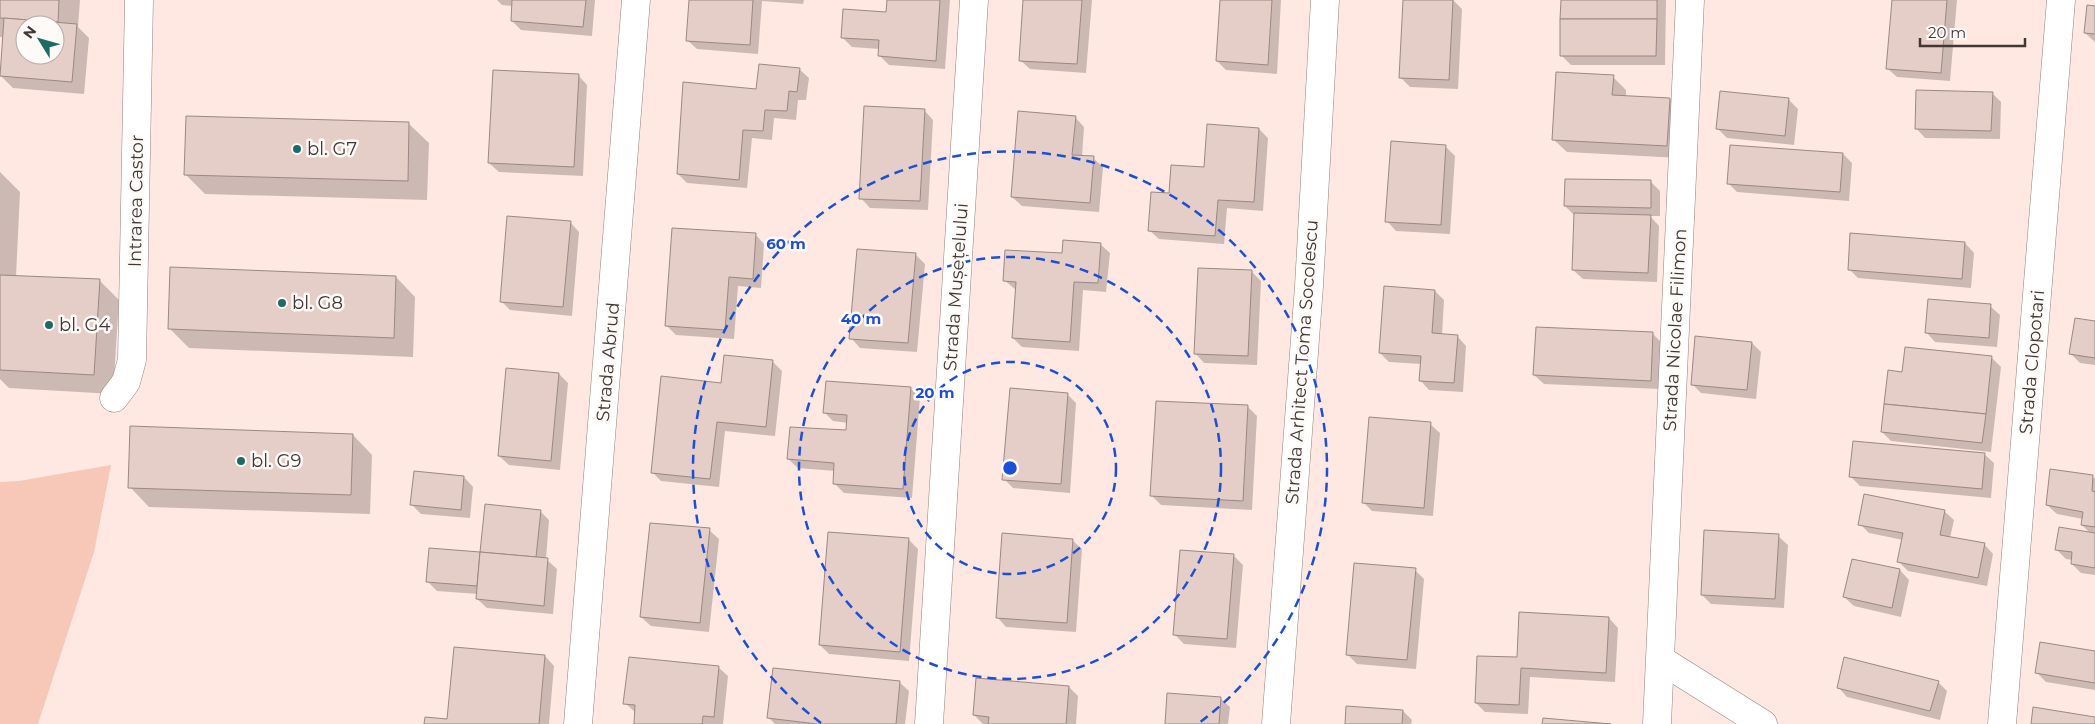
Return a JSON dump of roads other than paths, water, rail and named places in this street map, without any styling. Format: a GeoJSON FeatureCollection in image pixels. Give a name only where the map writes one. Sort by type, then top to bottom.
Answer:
{"type":"FeatureCollection","features":[{"type":"Feature","properties":{"kind":"street","name":"Intrarea Castor"},"geometry":{"type":"LineString","coordinates":[[114,398],[126,382],[132,360],[139,0]]}},
{"type":"Feature","properties":{"kind":"street","name":"Strada Abrud"},"geometry":{"type":"LineString","coordinates":[[578,724],[636,0]]}},
{"type":"Feature","properties":{"kind":"street","name":"Strada Mușețelului"},"geometry":{"type":"LineString","coordinates":[[929,724],[974,0]]}},
{"type":"Feature","properties":{"kind":"street","name":"Strada Arhitect Toma Socolescu"},"geometry":{"type":"LineString","coordinates":[[1276,724],[1308,286],[1325,0]]}},
{"type":"Feature","properties":{"kind":"street","name":"Strada Nicolae Filimon"},"geometry":{"type":"LineString","coordinates":[[1661,660],[1690,0]]}},
{"type":"Feature","properties":{"kind":"street","name":"Strada Clopotari"},"geometry":{"type":"LineString","coordinates":[[2002,724],[2061,0]]}},
{"type":"Feature","properties":{"kind":"street"},"geometry":{"type":"LineString","coordinates":[[1657,724],[1661,660],[1763,724]]}},
{"type":"Feature","properties":{"kind":"place","name":"bl. G7"},"geometry":{"type":"Point","coordinates":[297,149]}},
{"type":"Feature","properties":{"kind":"place","name":"bl. G8"},"geometry":{"type":"Point","coordinates":[282,303]}},
{"type":"Feature","properties":{"kind":"place","name":"bl. G4"},"geometry":{"type":"Point","coordinates":[49,325]}},
{"type":"Feature","properties":{"kind":"place","name":"bl. G9"},"geometry":{"type":"Point","coordinates":[241,461]}}]}
